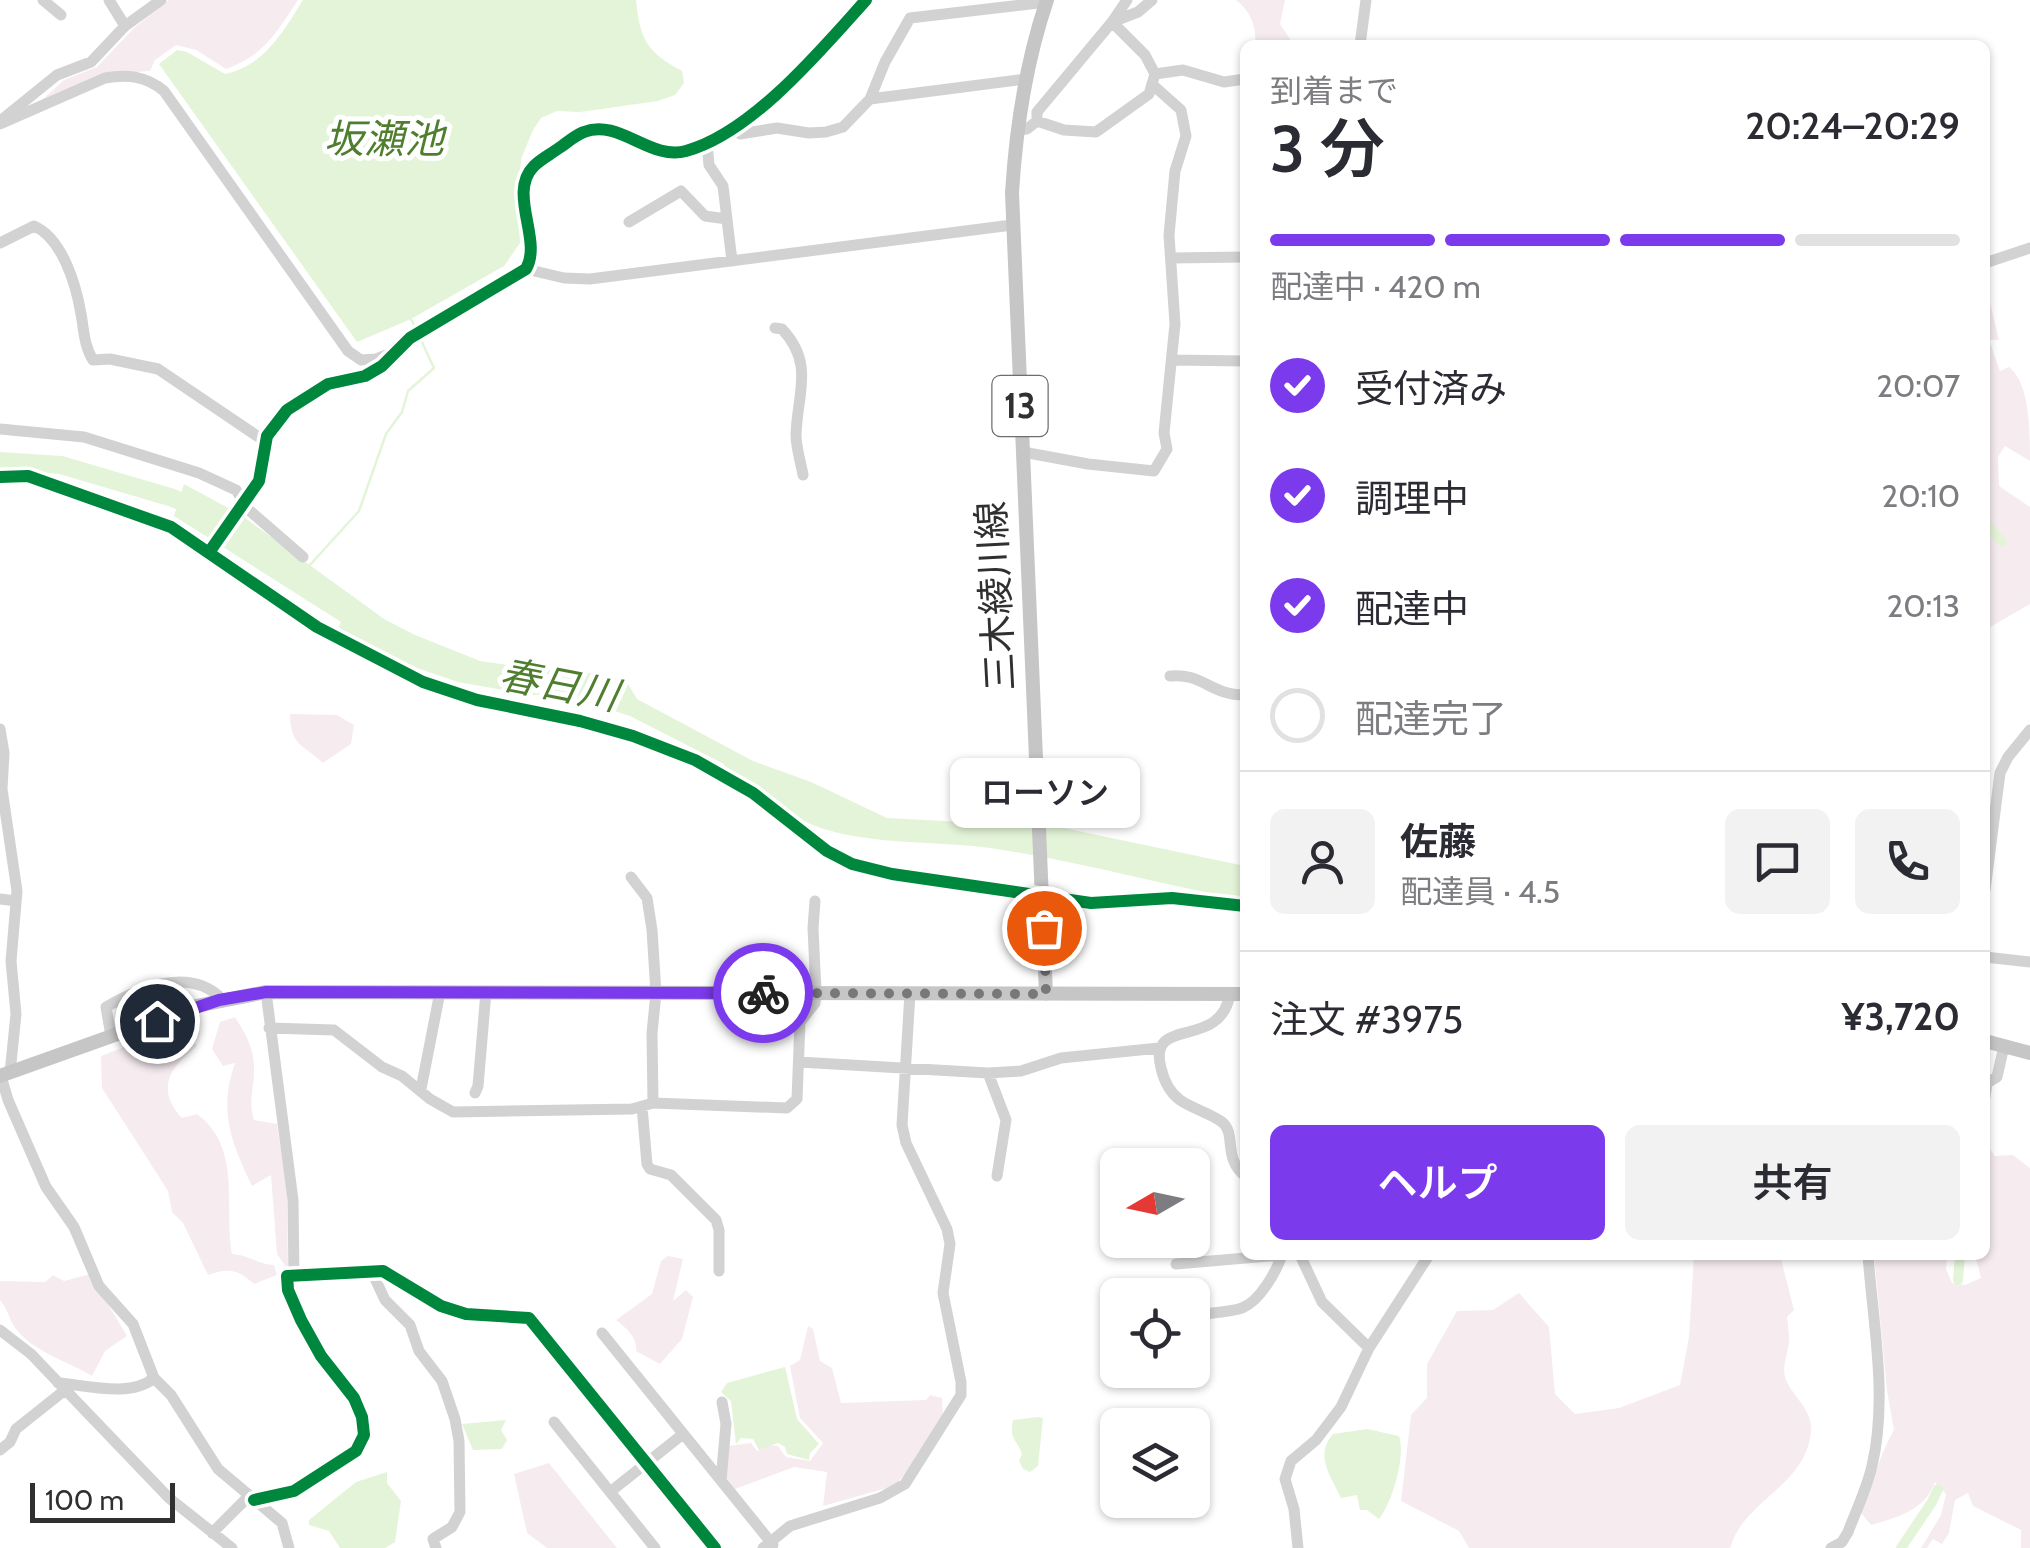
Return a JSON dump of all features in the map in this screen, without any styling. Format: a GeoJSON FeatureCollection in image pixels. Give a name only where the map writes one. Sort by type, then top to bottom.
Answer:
{"type":"FeatureCollection","features":[{"type":"Feature","properties":{"kind":"main road","name":"三木綾川線"},"geometry":{"type":"LineString","coordinates":[[1046,994],[1012,225],[1017,130],[1047,1]]}},
{"type":"Feature","properties":{"kind":"main road"},"geometry":{"type":"LineString","coordinates":[[4,1075],[222,999],[266,992],[1237,994]]}},
{"type":"Feature","properties":{"kind":"main road"},"geometry":{"type":"LineString","coordinates":[[1990,1042],[2030,1053]]}},
{"type":"Feature","properties":{"kind":"street"},"geometry":{"type":"LineString","coordinates":[[43,0],[61,15]]}},
{"type":"Feature","properties":{"kind":"street"},"geometry":{"type":"LineString","coordinates":[[109,0],[125,26]]}},
{"type":"Feature","properties":{"kind":"street"},"geometry":{"type":"LineString","coordinates":[[0,123],[57,75],[92,62],[125,26],[161,0]]}},
{"type":"Feature","properties":{"kind":"street"},"geometry":{"type":"LineString","coordinates":[[526,269],[530,253],[525,180],[532,168],[581,133],[606,130],[668,154],[707,143],[785,86],[866,0]]}},
{"type":"Feature","properties":{"kind":"street"},"geometry":{"type":"LineString","coordinates":[[1017,130],[1028,129],[1037,121],[1038,112],[1127,0]]}},
{"type":"Feature","properties":{"kind":"street"},"geometry":{"type":"LineString","coordinates":[[1112,22],[1138,12],[1152,0]]}},
{"type":"Feature","properties":{"kind":"street"},"geometry":{"type":"LineString","coordinates":[[1361,40],[1366,0]]}},
{"type":"Feature","properties":{"kind":"street"},"geometry":{"type":"LineString","coordinates":[[734,125],[740,134],[777,128],[826,132],[842,127],[870,99],[884,62],[910,18],[1047,1]]}},
{"type":"Feature","properties":{"kind":"street"},"geometry":{"type":"LineString","coordinates":[[1022,452],[1154,471],[1166,449],[1164,433],[1173,360],[1169,235],[1175,172],[1186,136],[1181,110],[1154,80],[1145,55],[1112,22]]}},
{"type":"Feature","properties":{"kind":"street"},"geometry":{"type":"LineString","coordinates":[[1037,121],[1064,130],[1096,132],[1139,102],[1154,80],[1183,70],[1224,82],[1240,79]]}},
{"type":"Feature","properties":{"kind":"street"},"geometry":{"type":"LineString","coordinates":[[0,123],[106,78],[122,75],[152,82],[164,91],[348,351],[360,360],[376,359],[397,350]]}},
{"type":"Feature","properties":{"kind":"street"},"geometry":{"type":"LineString","coordinates":[[870,99],[1026,79]]}},
{"type":"Feature","properties":{"kind":"street"},"geometry":{"type":"LineString","coordinates":[[707,143],[709,165],[723,186],[732,261]]}},
{"type":"Feature","properties":{"kind":"street"},"geometry":{"type":"LineString","coordinates":[[630,222],[681,192],[704,216],[727,219]]}},
{"type":"Feature","properties":{"kind":"street"},"geometry":{"type":"LineString","coordinates":[[211,549],[260,482],[266,442],[276,422],[311,392],[365,376],[382,366],[415,335],[526,269],[564,278],[590,278],[1012,225]]}},
{"type":"Feature","properties":{"kind":"street"},"geometry":{"type":"LineString","coordinates":[[0,243],[34,226],[55,240],[76,292],[86,345],[93,360],[110,358],[158,369],[266,442]]}},
{"type":"Feature","properties":{"kind":"street"},"geometry":{"type":"LineString","coordinates":[[1990,260],[2030,248]]}},
{"type":"Feature","properties":{"kind":"street"},"geometry":{"type":"LineString","coordinates":[[1171,258],[1240,257]]}},
{"type":"Feature","properties":{"kind":"street"},"geometry":{"type":"LineString","coordinates":[[775,328],[782,329],[799,350],[802,400],[796,436],[803,475]]}},
{"type":"Feature","properties":{"kind":"street"},"geometry":{"type":"LineString","coordinates":[[1173,360],[1240,361]]}},
{"type":"Feature","properties":{"kind":"street"},"geometry":{"type":"LineString","coordinates":[[0,428],[84,437],[160,459],[236,490],[249,510],[304,557]]}},
{"type":"Feature","properties":{"kind":"street"},"geometry":{"type":"LineString","coordinates":[[0,477],[28,476],[171,527],[211,549],[305,620],[423,682],[476,700],[633,736],[695,760],[753,794],[841,860],[892,874],[1091,903],[1172,898],[1240,905]]}},
{"type":"Feature","properties":{"kind":"street"},"geometry":{"type":"LineString","coordinates":[[1170,676],[1190,674],[1216,691],[1240,694]]}},
{"type":"Feature","properties":{"kind":"street"},"geometry":{"type":"LineString","coordinates":[[0,728],[4,754],[2,789],[18,891],[11,961],[15,1020],[4,1075],[8,1100],[46,1187],[74,1227],[100,1286],[133,1324],[154,1378],[171,1395],[218,1469],[282,1524],[289,1548]]}},
{"type":"Feature","properties":{"kind":"street"},"geometry":{"type":"LineString","coordinates":[[1990,840],[1992,790],[2008,758],[2030,730]]}},
{"type":"Feature","properties":{"kind":"street"},"geometry":{"type":"LineString","coordinates":[[631,878],[648,898],[656,992],[647,1164],[684,1186],[716,1220],[718,1270]]}},
{"type":"Feature","properties":{"kind":"street"},"geometry":{"type":"LineString","coordinates":[[0,900],[16,901]]}},
{"type":"Feature","properties":{"kind":"street"},"geometry":{"type":"LineString","coordinates":[[270,1028],[334,1030],[382,1067],[453,1112],[632,1110],[648,1105],[788,1108],[797,1099],[800,1022],[810,1012],[816,993],[816,901]]}},
{"type":"Feature","properties":{"kind":"street"},"geometry":{"type":"LineString","coordinates":[[1990,958],[2030,962]]}},
{"type":"Feature","properties":{"kind":"street"},"geometry":{"type":"LineString","coordinates":[[112,1036],[106,1007],[146,986],[200,986],[222,999]]}},
{"type":"Feature","properties":{"kind":"street"},"geometry":{"type":"LineString","coordinates":[[266,992],[293,1200],[294,1276]]}},
{"type":"Feature","properties":{"kind":"street"},"geometry":{"type":"LineString","coordinates":[[421,1089],[440,992]]}},
{"type":"Feature","properties":{"kind":"street"},"geometry":{"type":"LineString","coordinates":[[474,1093],[478,1086],[486,992]]}},
{"type":"Feature","properties":{"kind":"street"},"geometry":{"type":"LineString","coordinates":[[602,1333],[770,1546],[790,1526],[880,1498],[904,1484],[961,1395],[943,1293],[950,1244],[947,1229],[906,1142],[900,1110],[907,1070],[910,993]]}},
{"type":"Feature","properties":{"kind":"street"},"geometry":{"type":"LineString","coordinates":[[799,1062],[907,1070],[1020,1071],[1060,1058],[1159,1048],[1181,1033],[1210,1027],[1237,994]]}},
{"type":"Feature","properties":{"kind":"street"},"geometry":{"type":"LineString","coordinates":[[0,1024],[15,1020]]}},
{"type":"Feature","properties":{"kind":"street"},"geometry":{"type":"LineString","coordinates":[[1990,1081],[1997,1077],[2004,1046]]}},
{"type":"Feature","properties":{"kind":"street"},"geometry":{"type":"LineString","coordinates":[[1159,1048],[1164,1083],[1178,1099],[1224,1124],[1229,1131],[1231,1161],[1240,1171]]}},
{"type":"Feature","properties":{"kind":"street"},"geometry":{"type":"LineString","coordinates":[[988,1073],[1006,1120],[997,1176]]}},
{"type":"Feature","properties":{"kind":"street"},"geometry":{"type":"LineString","coordinates":[[1176,1264],[1240,1259]]}},
{"type":"Feature","properties":{"kind":"street"},"geometry":{"type":"LineString","coordinates":[[1210,1314],[1241,1308],[1253,1301],[1279,1260]]}},
{"type":"Feature","properties":{"kind":"street"},"geometry":{"type":"LineString","coordinates":[[1302,1260],[1322,1302],[1369,1348]]}},
{"type":"Feature","properties":{"kind":"street"},"geometry":{"type":"LineString","coordinates":[[1298,1548],[1294,1509],[1285,1479],[1291,1462],[1316,1440],[1341,1408],[1369,1348],[1426,1260]]}},
{"type":"Feature","properties":{"kind":"street"},"geometry":{"type":"LineString","coordinates":[[1831,1548],[1842,1542],[1848,1532],[1872,1468],[1879,1376],[1868,1260]]}},
{"type":"Feature","properties":{"kind":"street"},"geometry":{"type":"LineString","coordinates":[[372,1270],[384,1300],[410,1325],[426,1362],[442,1381],[454,1419],[459,1441],[460,1512],[452,1527],[433,1539],[436,1548]]}},
{"type":"Feature","properties":{"kind":"street"},"geometry":{"type":"LineString","coordinates":[[212,1533],[252,1498],[294,1491],[356,1451],[364,1436],[362,1418],[354,1398],[301,1320],[288,1290],[287,1276],[372,1270],[383,1271],[441,1306],[466,1314],[529,1318],[715,1548]]}},
{"type":"Feature","properties":{"kind":"street"},"geometry":{"type":"LineString","coordinates":[[0,1330],[62,1386],[150,1480],[232,1548]]}},
{"type":"Feature","properties":{"kind":"street"},"geometry":{"type":"LineString","coordinates":[[0,1450],[62,1386],[132,1388],[154,1378]]}},
{"type":"Feature","properties":{"kind":"street"},"geometry":{"type":"LineString","coordinates":[[721,1481],[726,1424],[722,1402]]}},
{"type":"Feature","properties":{"kind":"street"},"geometry":{"type":"LineString","coordinates":[[554,1422],[655,1548]]}},
{"type":"Feature","properties":{"kind":"street"},"geometry":{"type":"LineString","coordinates":[[610,1492],[682,1434]]}},
{"type":"Feature","properties":{"kind":"shaded area"},"geometry":{"type":"Polygon","coordinates":[[[169,0],[298,0],[260,50],[226,69],[196,50],[176,45],[155,60],[150,71],[107,74],[41,101],[64,80],[97,67],[134,28],[169,0]]]}},
{"type":"Feature","properties":{"kind":"shaded area"},"geometry":{"type":"Polygon","coordinates":[[[1236,0],[1285,0],[1280,24],[1291,40],[1256,40],[1246,10],[1236,0]]]}},
{"type":"Feature","properties":{"kind":"shaded area"},"geometry":{"type":"Polygon","coordinates":[[[1990,303],[1999,340],[1990,340],[1990,303]]]}},
{"type":"Feature","properties":{"kind":"shaded area"},"geometry":{"type":"Polygon","coordinates":[[[1990,343],[2000,371],[2009,367],[2016,374],[2027,409],[2030,461],[2005,446],[1998,457],[1999,486],[2030,507],[2030,604],[1990,627],[1990,533],[1996,529],[1990,522],[1990,343]]]}},
{"type":"Feature","properties":{"kind":"shaded area"},"geometry":{"type":"Polygon","coordinates":[[[290,714],[337,715],[354,725],[351,744],[323,763],[295,739],[290,714]]]}},
{"type":"Feature","properties":{"kind":"shaded area"},"geometry":{"type":"Polygon","coordinates":[[[235,1017],[253,1056],[254,1120],[277,1124],[287,1191],[288,1270],[277,1254],[271,1175],[252,1186],[229,1126],[228,1096],[235,1063],[223,1066],[212,1049],[220,1022],[235,1017]]]}},
{"type":"Feature","properties":{"kind":"shaded area"},"geometry":{"type":"Polygon","coordinates":[[[166,1031],[188,1036],[197,1046],[173,1070],[169,1097],[182,1118],[197,1114],[220,1143],[228,1178],[232,1254],[274,1265],[277,1275],[254,1284],[232,1271],[208,1275],[183,1223],[172,1212],[168,1191],[102,1088],[101,1056],[166,1031]]]}},
{"type":"Feature","properties":{"kind":"shaded area"},"geometry":{"type":"Polygon","coordinates":[[[1990,1149],[1995,1156],[2013,1155],[2030,1168],[2030,1548],[2021,1548],[2021,1530],[1973,1506],[1968,1493],[1955,1500],[1949,1533],[1942,1544],[1933,1539],[1927,1548],[1921,1548],[1941,1515],[1946,1494],[1935,1482],[1918,1506],[1901,1515],[1871,1525],[1861,1513],[1894,1430],[1874,1260],[1947,1260],[1952,1283],[1965,1285],[1981,1278],[1976,1260],[1990,1260],[1990,1149]]]}},
{"type":"Feature","properties":{"kind":"shaded area"},"geometry":{"type":"Polygon","coordinates":[[[668,1256],[683,1259],[673,1301],[686,1290],[693,1297],[682,1339],[660,1364],[636,1351],[633,1338],[616,1320],[652,1294],[661,1261],[668,1256]]]}},
{"type":"Feature","properties":{"kind":"shaded area"},"geometry":{"type":"Polygon","coordinates":[[[1694,1260],[1781,1260],[1794,1310],[1787,1317],[1789,1340],[1784,1373],[1807,1412],[1811,1431],[1798,1466],[1748,1516],[1730,1548],[1469,1548],[1459,1531],[1401,1501],[1411,1415],[1427,1398],[1427,1364],[1457,1311],[1493,1310],[1519,1293],[1549,1327],[1555,1394],[1575,1414],[1619,1408],[1680,1385],[1689,1337],[1694,1260]]]}},
{"type":"Feature","properties":{"kind":"shaded area"},"geometry":{"type":"Polygon","coordinates":[[[90,1274],[127,1336],[105,1351],[92,1376],[23,1337],[0,1300],[0,1281],[45,1282],[53,1275],[64,1281],[90,1274]]]}},
{"type":"Feature","properties":{"kind":"shaded area"},"geometry":{"type":"Polygon","coordinates":[[[808,1326],[813,1329],[820,1361],[832,1368],[841,1403],[926,1400],[930,1395],[942,1398],[943,1417],[912,1467],[894,1486],[823,1506],[827,1472],[794,1467],[735,1489],[725,1476],[729,1446],[751,1443],[757,1451],[769,1445],[778,1446],[786,1457],[810,1461],[823,1443],[800,1418],[790,1366],[800,1360],[808,1326]]]}},
{"type":"Feature","properties":{"kind":"shaded area"},"geometry":{"type":"Polygon","coordinates":[[[549,1463],[617,1548],[547,1548],[527,1533],[514,1474],[549,1463]]]}},
{"type":"Feature","properties":{"kind":"water","name":"坂瀬池"},"geometry":{"type":"Polygon","coordinates":[[[303,0],[636,0],[647,43],[682,71],[684,83],[675,95],[658,101],[580,112],[557,111],[541,118],[521,159],[520,243],[504,266],[411,319],[357,342],[159,64],[177,50],[225,74],[239,70],[262,56],[303,0]]]}},
{"type":"Feature","properties":{"kind":"water"},"geometry":{"type":"Polygon","coordinates":[[[184,484],[241,515],[384,619],[415,635],[480,661],[604,674],[628,684],[637,699],[753,761],[811,782],[887,818],[1059,827],[1240,865],[1240,899],[1028,854],[872,839],[824,829],[774,803],[732,771],[722,768],[724,764],[630,716],[566,695],[531,695],[458,682],[417,668],[338,628],[341,622],[174,516],[184,484]]]}},
{"type":"Feature","properties":{"kind":"water"},"geometry":{"type":"Polygon","coordinates":[[[785,1367],[797,1419],[819,1444],[809,1460],[787,1454],[778,1443],[759,1450],[753,1439],[741,1438],[736,1444],[731,1401],[721,1392],[727,1383],[785,1367]]]}},
{"type":"Feature","properties":{"kind":"water"},"geometry":{"type":"Polygon","coordinates":[[[1043,1418],[1038,1466],[1030,1472],[1019,1461],[1022,1454],[1013,1435],[1013,1420],[1043,1418]]]}},
{"type":"Feature","properties":{"kind":"water"},"geometry":{"type":"Polygon","coordinates":[[[506,1420],[501,1430],[507,1440],[502,1449],[473,1450],[462,1424],[506,1420]]]}},
{"type":"Feature","properties":{"kind":"water"},"geometry":{"type":"Polygon","coordinates":[[[1367,1429],[1399,1436],[1401,1445],[1396,1479],[1379,1519],[1360,1510],[1357,1495],[1341,1498],[1325,1458],[1327,1442],[1333,1434],[1367,1429]]]}},
{"type":"Feature","properties":{"kind":"water"},"geometry":{"type":"Polygon","coordinates":[[[387,1472],[387,1483],[401,1501],[395,1542],[385,1548],[340,1548],[329,1531],[309,1525],[309,1520],[356,1482],[387,1472]]]}},
{"type":"Feature","properties":{"kind":"waterway"},"geometry":{"type":"LineString","coordinates":[[411,319],[417,331]]}},
{"type":"Feature","properties":{"kind":"waterway"},"geometry":{"type":"LineString","coordinates":[[309,566],[359,511],[386,434],[402,412],[408,391],[434,368],[420,338]]}},
{"type":"Feature","properties":{"kind":"waterway","name":"春日川"},"geometry":{"type":"LineString","coordinates":[[0,461],[61,465],[173,498],[197,509]]}},
{"type":"Feature","properties":{"kind":"waterway"},"geometry":{"type":"LineString","coordinates":[[1990,528],[2002,542]]}},
{"type":"Feature","properties":{"kind":"waterway"},"geometry":{"type":"LineString","coordinates":[[1958,1280],[1960,1260]]}},
{"type":"Feature","properties":{"kind":"waterway"},"geometry":{"type":"LineString","coordinates":[[1901,1548],[1938,1489]]}},
{"type":"Feature","properties":{"kind":"cycle path"},"geometry":{"type":"LineString","coordinates":[[210,551],[259,481],[267,436],[287,410],[328,384],[365,376],[382,366],[410,338],[526,269],[531,244],[524,189],[537,163],[577,135],[597,129],[673,152],[711,141],[736,127],[784,88],[866,0]]}},
{"type":"Feature","properties":{"kind":"cycle path"},"geometry":{"type":"LineString","coordinates":[[0,477],[28,476],[171,527],[317,627],[423,682],[477,700],[633,736],[695,760],[753,793],[827,851],[852,864],[892,874],[1091,903],[1172,898],[1240,905]]}},
{"type":"Feature","properties":{"kind":"cycle path"},"geometry":{"type":"LineString","coordinates":[[254,1500],[294,1491],[356,1451],[364,1435],[354,1398],[321,1356],[301,1320],[288,1290],[287,1276],[383,1271],[441,1306],[466,1314],[529,1318],[715,1548]]}},
{"type":"Feature","properties":{"kind":"way so far"},"geometry":{"type":"LineString","coordinates":[[763,993],[1046,994],[1044,928]]}},
{"type":"Feature","properties":{"kind":"place","name":"ローソン"},"geometry":{"type":"Point","coordinates":[1044,928]}},
{"type":"Feature","properties":{"kind":"route"},"geometry":{"type":"LineString","coordinates":[[157,1021],[196,1006],[266,992],[763,993]]}}]}
